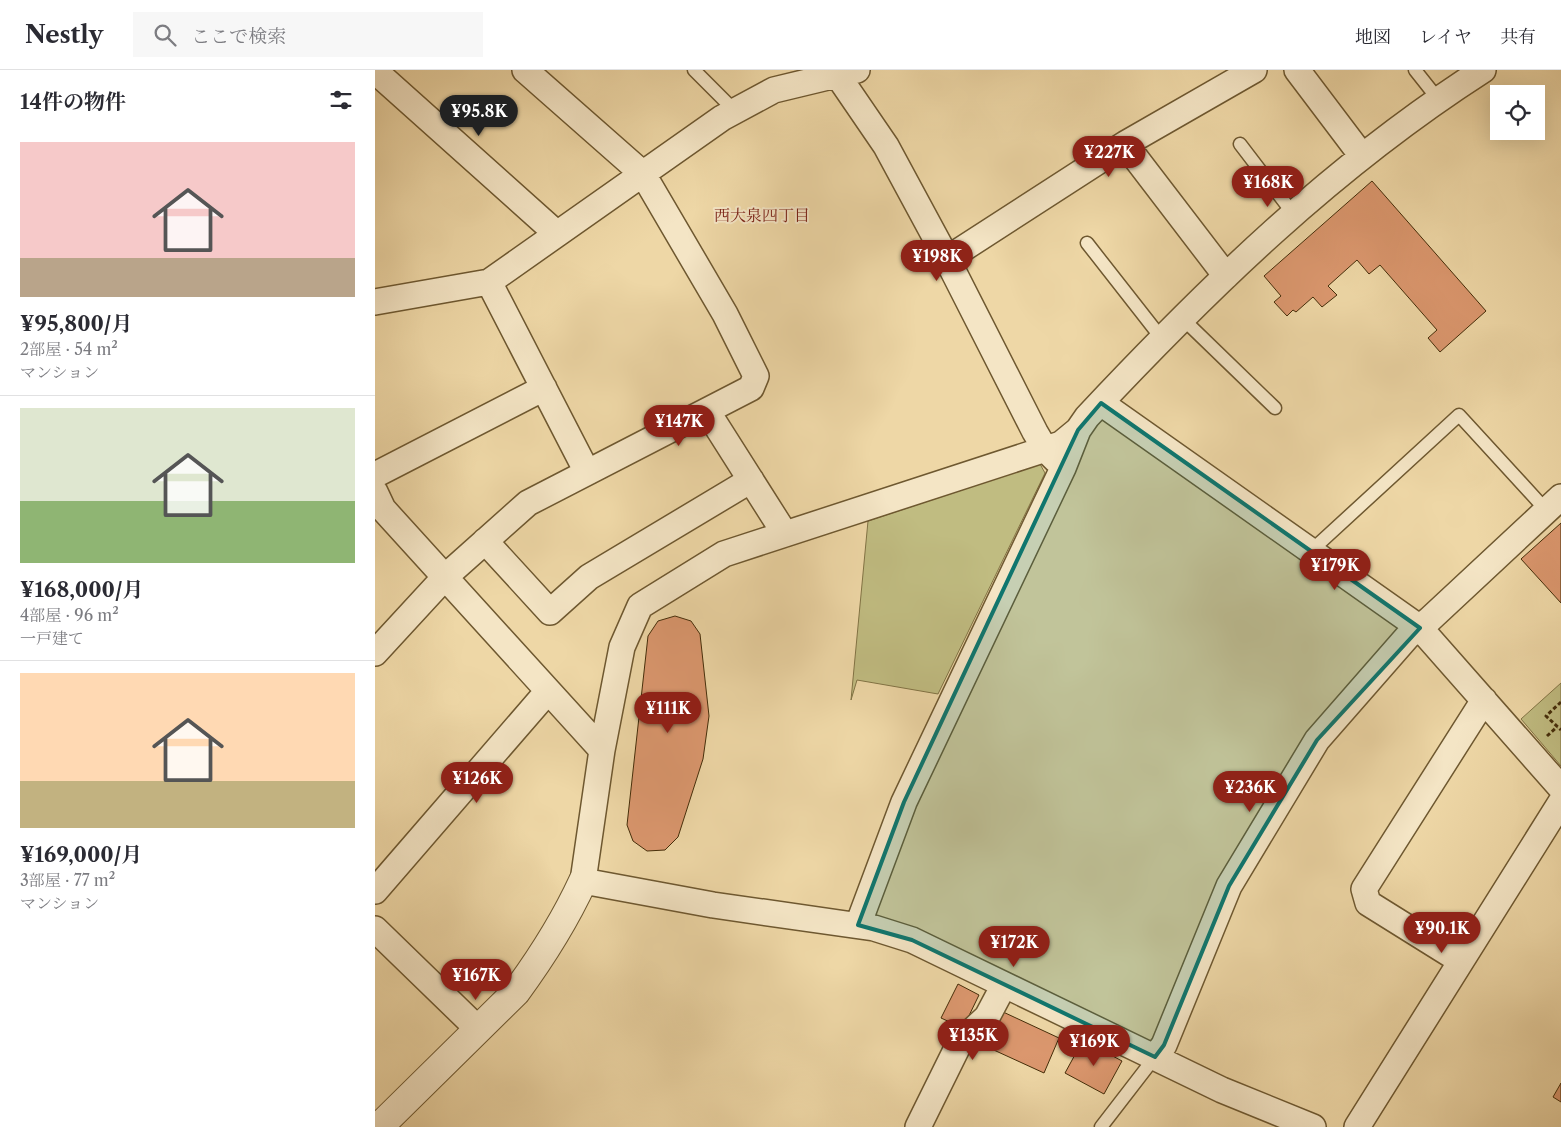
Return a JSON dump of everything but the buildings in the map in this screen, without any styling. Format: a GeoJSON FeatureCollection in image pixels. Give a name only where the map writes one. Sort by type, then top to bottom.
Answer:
{"type":"FeatureCollection","features":[{"type":"Feature","properties":{"kind":"street"},"geometry":{"type":"LineString","coordinates":[[375,653],[445,577],[528,503],[751,388],[756,376],[725,314],[643,174],[525,70]]}},
{"type":"Feature","properties":{"kind":"street"},"geometry":{"type":"LineString","coordinates":[[947,259],[1125,144],[1254,70]]}},
{"type":"Feature","properties":{"kind":"street"},"geometry":{"type":"LineString","coordinates":[[1297,70],[1362,156]]}},
{"type":"Feature","properties":{"kind":"street"},"geometry":{"type":"LineString","coordinates":[[379,1127],[515,992],[530,973],[573,903],[583,881],[602,750],[622,647],[637,609],[724,554],[1061,444],[1078,430],[1101,403],[1226,276],[1293,212],[1362,156],[1438,99],[1483,70]]}},
{"type":"Feature","properties":{"kind":"street"},"geometry":{"type":"LineString","coordinates":[[375,71],[556,233]]}},
{"type":"Feature","properties":{"kind":"street"},"geometry":{"type":"LineString","coordinates":[[375,302],[489,282],[556,233],[735,111],[774,90],[843,72],[886,146],[947,259],[1045,449],[1063,468]]}},
{"type":"Feature","properties":{"kind":"street"},"geometry":{"type":"LineString","coordinates":[[1125,144],[1226,276]]}},
{"type":"Feature","properties":{"kind":"street"},"geometry":{"type":"LineString","coordinates":[[489,282],[587,472]]}},
{"type":"Feature","properties":{"kind":"street"},"geometry":{"type":"LineString","coordinates":[[375,475],[544,388]]}},
{"type":"Feature","properties":{"kind":"street"},"geometry":{"type":"LineString","coordinates":[[1101,403],[1420,628],[1561,788]]}},
{"type":"Feature","properties":{"kind":"street"},"geometry":{"type":"LineString","coordinates":[[707,411],[785,534]]}},
{"type":"Feature","properties":{"kind":"street"},"geometry":{"type":"LineString","coordinates":[[858,925],[904,802],[1063,468],[1078,430]]}},
{"type":"Feature","properties":{"kind":"street"},"geometry":{"type":"LineString","coordinates":[[485,541],[550,612],[589,577],[751,480]]}},
{"type":"Feature","properties":{"kind":"street"},"geometry":{"type":"LineString","coordinates":[[375,492],[383,509],[602,750]]}},
{"type":"Feature","properties":{"kind":"street"},"geometry":{"type":"LineString","coordinates":[[1155,1056],[1164,1045],[1229,886],[1317,740],[1409,636],[1554,504]]}},
{"type":"Feature","properties":{"kind":"street"},"geometry":{"type":"LineString","coordinates":[[375,891],[548,691]]}},
{"type":"Feature","properties":{"kind":"street"},"geometry":{"type":"LineString","coordinates":[[1461,962],[1367,903],[1364,889],[1484,700]]}},
{"type":"Feature","properties":{"kind":"street"},"geometry":{"type":"LineString","coordinates":[[1357,1127],[1561,802]]}},
{"type":"Feature","properties":{"kind":"street"},"geometry":{"type":"LineString","coordinates":[[583,881],[713,905],[875,928],[912,940],[1222,1090],[1313,1127]]}},
{"type":"Feature","properties":{"kind":"street"},"geometry":{"type":"LineString","coordinates":[[375,929],[478,1029]]}},
{"type":"Feature","properties":{"kind":"street"},"geometry":{"type":"LineString","coordinates":[[918,1127],[960,1042],[987,1017],[1004,985]]}},
{"type":"Feature","properties":{"kind":"lane"},"geometry":{"type":"LineString","coordinates":[[695,70],[735,111]]}},
{"type":"Feature","properties":{"kind":"lane"},"geometry":{"type":"LineString","coordinates":[[1415,70],[1438,99]]}},
{"type":"Feature","properties":{"kind":"lane"},"geometry":{"type":"LineString","coordinates":[[1240,144],[1293,212]]}},
{"type":"Feature","properties":{"kind":"lane"},"geometry":{"type":"LineString","coordinates":[[1087,243],[1163,340]]}},
{"type":"Feature","properties":{"kind":"lane"},"geometry":{"type":"LineString","coordinates":[[1183,319],[1275,408]]}},
{"type":"Feature","properties":{"kind":"lane"},"geometry":{"type":"LineString","coordinates":[[1312,550],[1459,416],[1554,504]]}},
{"type":"Feature","properties":{"kind":"lane"},"geometry":{"type":"LineString","coordinates":[[1101,1127],[1155,1056]]}},
{"type":"Feature","properties":{"kind":"path"},"geometry":{"type":"LineString","coordinates":[[1561,702],[1547,716],[1561,730]]}},
{"type":"Feature","properties":{"kind":"highlighted area"},"geometry":{"type":"Polygon","coordinates":[[[1101,403],[1420,628],[1317,740],[1229,886],[1164,1045],[1155,1057],[912,940],[858,925],[904,802],[1078,430],[1101,403]]]}},
{"type":"Feature","properties":{"kind":"shaded area"},"geometry":{"type":"Polygon","coordinates":[[[1040,464],[1045,473],[938,694],[857,680],[851,700],[868,521],[1040,464]]]}},
{"type":"Feature","properties":{"kind":"shaded area"},"geometry":{"type":"Polygon","coordinates":[[[1561,683],[1561,766],[1521,719],[1561,683]]]}},
{"type":"Feature","properties":{"kind":"district","name":"西大泉四丁目"},"geometry":{"type":"Point","coordinates":[762,215]}}]}
